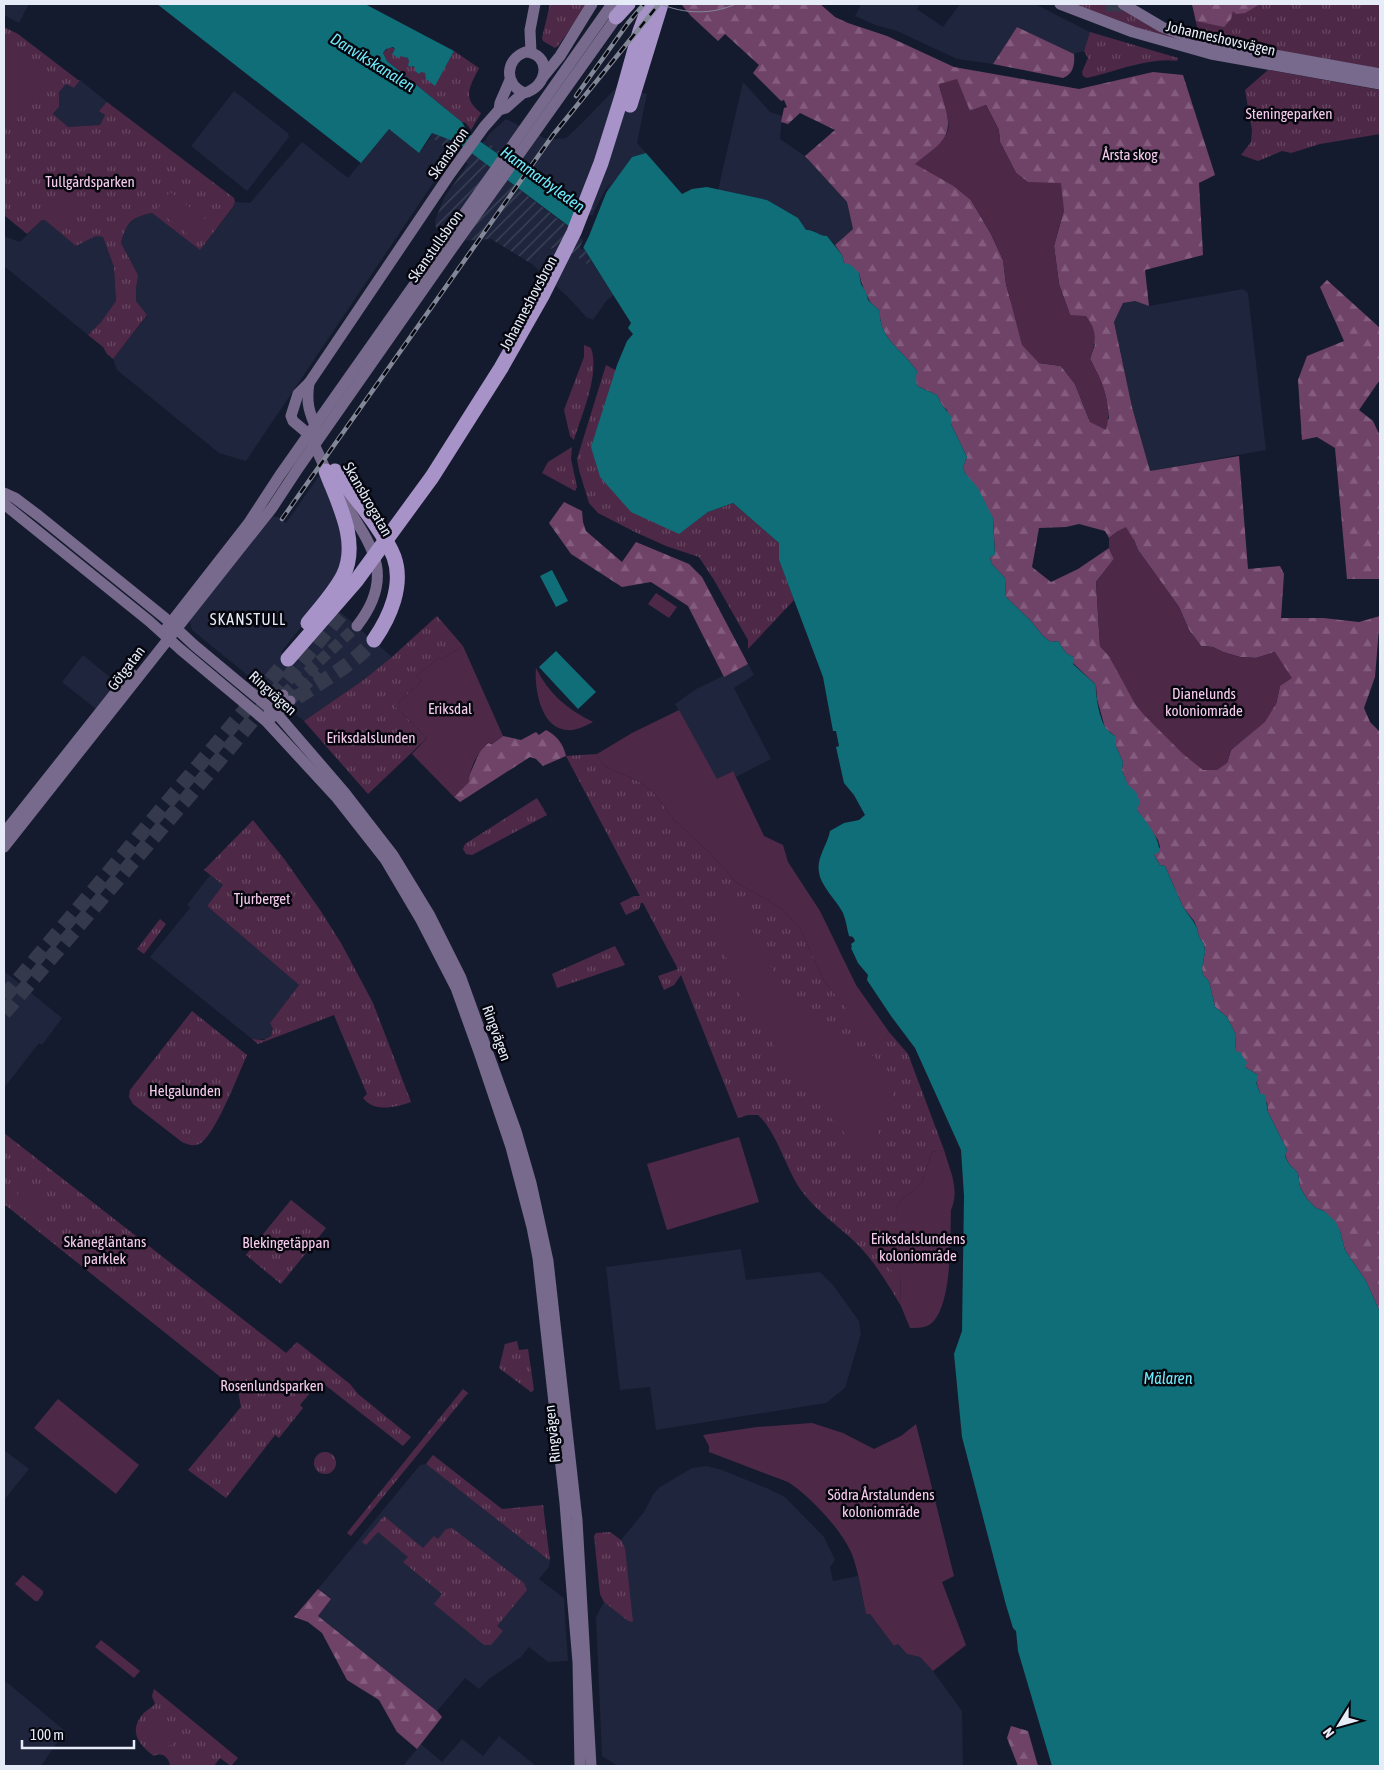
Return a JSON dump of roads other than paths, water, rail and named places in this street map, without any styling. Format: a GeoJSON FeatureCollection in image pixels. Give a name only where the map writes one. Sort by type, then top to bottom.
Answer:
{"type":"FeatureCollection","features":[{"type":"Feature","properties":{"kind":"highway"},"geometry":{"type":"LineString","coordinates":[[614,10],[627,4]]}},
{"type":"Feature","properties":{"kind":"highway"},"geometry":{"type":"LineString","coordinates":[[644,4],[646,32]]}},
{"type":"Feature","properties":{"kind":"highway","name":"Johanneshovsbron"},"geometry":{"type":"LineString","coordinates":[[354,581],[415,518],[464,447],[510,372],[569,265],[612,165],[646,32],[650,4]]}},
{"type":"Feature","properties":{"kind":"highway"},"geometry":{"type":"LineString","coordinates":[[646,32],[662,4]]}},
{"type":"Feature","properties":{"kind":"highway"},"geometry":{"type":"LineString","coordinates":[[330,471],[345,522],[354,581],[343,612]]}},
{"type":"Feature","properties":{"kind":"highway"},"geometry":{"type":"LineString","coordinates":[[330,471],[382,535],[394,557],[396,590],[387,620],[374,640]]}},
{"type":"Feature","properties":{"kind":"highway"},"geometry":{"type":"LineString","coordinates":[[286,657],[354,581]]}},
{"type":"Feature","properties":{"kind":"main road"},"geometry":{"type":"LineString","coordinates":[[530,30],[535,55],[544,69],[543,77],[541,83],[536,88],[522,93],[510,80],[511,65],[530,30],[535,4]]}},
{"type":"Feature","properties":{"kind":"main road"},"geometry":{"type":"LineString","coordinates":[[543,77],[554,65],[592,4]]}},
{"type":"Feature","properties":{"kind":"main road","name":"Johanneshovsvägen"},"geometry":{"type":"LineString","coordinates":[[1060,4],[1133,32],[1211,54],[1380,84]]}},
{"type":"Feature","properties":{"kind":"main road","name":"Johanneshovsvägen"},"geometry":{"type":"LineString","coordinates":[[1123,4],[1162,27],[1197,41],[1380,74]]}},
{"type":"Feature","properties":{"kind":"main road","name":"Skanstullsbron"},"geometry":{"type":"LineString","coordinates":[[268,505],[614,10]]}},
{"type":"Feature","properties":{"kind":"main road"},"geometry":{"type":"LineString","coordinates":[[518,55],[525,52],[535,55],[554,54],[568,41]]}},
{"type":"Feature","properties":{"kind":"main road","name":"Skansbron"},"geometry":{"type":"LineString","coordinates":[[312,380],[450,174],[499,110],[510,80]]}},
{"type":"Feature","properties":{"kind":"main road","name":"Skansbron"},"geometry":{"type":"LineString","coordinates":[[499,110],[506,108],[522,93]]}},
{"type":"Feature","properties":{"kind":"main road"},"geometry":{"type":"LineString","coordinates":[[308,411],[301,418],[292,415],[298,394],[312,380]]}},
{"type":"Feature","properties":{"kind":"main road","name":"Skansbrogatan"},"geometry":{"type":"LineString","coordinates":[[312,380],[307,397],[308,411],[330,471]]}},
{"type":"Feature","properties":{"kind":"main road","name":"Skansbrogatan"},"geometry":{"type":"LineString","coordinates":[[292,415],[314,444],[372,547],[378,578],[376,593],[360,628]]}},
{"type":"Feature","properties":{"kind":"main road","name":"Ringvägen"},"geometry":{"type":"LineString","coordinates":[[4,493],[15,498],[49,532],[165,636],[266,721],[322,781],[385,859],[421,920],[456,988],[509,1141],[532,1227],[538,1262],[563,1484],[574,1604],[578,1662],[580,1766]]}},
{"type":"Feature","properties":{"kind":"main road","name":"Ringvägen"},"geometry":{"type":"LineString","coordinates":[[4,504],[49,532],[173,626],[274,711],[345,793],[392,854],[428,914],[461,978],[516,1131],[531,1183],[549,1268],[577,1520],[591,1766]]}},
{"type":"Feature","properties":{"kind":"main road","name":"Götgatan"},"geometry":{"type":"LineString","coordinates":[[4,833],[165,636],[268,505]]}},
{"type":"Feature","properties":{"kind":"main road","name":"Götgatan"},"geometry":{"type":"LineString","coordinates":[[4,847],[106,718],[165,636]]}},
{"type":"Feature","properties":{"kind":"main road"},"geometry":{"type":"LineString","coordinates":[[266,721],[286,698]]}},
{"type":"Feature","properties":{"kind":"water","name":"Mälaren"},"geometry":{"type":"Polygon","coordinates":[[[157,4],[365,4],[454,51],[435,86],[426,79],[425,73],[421,72],[419,74],[413,66],[410,67],[408,65],[408,58],[400,56],[398,58],[392,54],[395,49],[393,47],[386,49],[383,53],[387,61],[462,122],[468,133],[593,220],[606,193],[632,157],[646,153],[682,194],[692,189],[707,187],[767,200],[798,218],[806,230],[827,236],[842,255],[844,263],[851,265],[859,273],[861,284],[868,300],[880,311],[880,321],[887,337],[917,371],[917,386],[937,395],[951,416],[951,424],[967,457],[963,467],[965,473],[978,488],[993,518],[995,555],[991,556],[990,559],[992,564],[1005,578],[1006,597],[1031,621],[1043,636],[1051,642],[1058,641],[1066,653],[1073,657],[1073,664],[1096,685],[1097,701],[1102,720],[1107,729],[1115,736],[1115,744],[1123,762],[1122,770],[1128,785],[1136,792],[1140,802],[1137,810],[1158,841],[1159,852],[1154,855],[1160,865],[1165,866],[1183,907],[1197,928],[1199,937],[1204,944],[1203,975],[1209,981],[1215,1007],[1227,1017],[1236,1035],[1235,1051],[1240,1052],[1247,1063],[1245,1067],[1258,1075],[1256,1082],[1260,1093],[1265,1095],[1268,1112],[1287,1150],[1285,1156],[1289,1164],[1298,1173],[1300,1187],[1307,1199],[1316,1208],[1324,1211],[1335,1221],[1345,1250],[1366,1281],[1380,1312],[1380,1766],[1052,1766],[1018,1651],[1016,1631],[1013,1628],[1006,1605],[962,1437],[954,1354],[962,1331],[964,1196],[961,1150],[915,1048],[867,980],[868,975],[858,963],[851,948],[851,944],[855,941],[853,937],[849,936],[843,913],[825,888],[820,877],[819,862],[830,831],[844,823],[859,820],[865,815],[854,795],[844,783],[836,747],[839,746],[836,731],[833,731],[823,677],[779,560],[779,543],[733,503],[708,512],[679,534],[631,512],[600,477],[591,447],[617,365],[627,341],[633,334],[628,328],[631,323],[583,247],[586,239],[458,143],[432,133],[419,153],[389,129],[361,163],[157,4]]]}},
{"type":"Feature","properties":{"kind":"water"},"geometry":{"type":"Polygon","coordinates":[[[552,570],[568,601],[556,607],[540,576],[552,570]]]}},
{"type":"Feature","properties":{"kind":"water"},"geometry":{"type":"Polygon","coordinates":[[[556,651],[596,692],[578,709],[539,667],[556,651]]]}},
{"type":"Feature","properties":{"kind":"tunnel"},"geometry":{"type":"LineString","coordinates":[[1106,4],[1125,4]]}},
{"type":"Feature","properties":{"kind":"tunnel"},"geometry":{"type":"LineString","coordinates":[[4,1013],[343,612]]}},
{"type":"Feature","properties":{"kind":"tunnel"},"geometry":{"type":"LineString","coordinates":[[283,695],[357,626]]}},
{"type":"Feature","properties":{"kind":"tunnel"},"geometry":{"type":"LineString","coordinates":[[279,711],[352,661],[374,640]]}},
{"type":"Feature","properties":{"kind":"tunnel"},"geometry":{"type":"LineString","coordinates":[[4,997],[288,659]]}},
{"type":"Feature","properties":{"kind":"tunnel"},"geometry":{"type":"LineString","coordinates":[[290,701],[319,672]]}},
{"type":"Feature","properties":{"kind":"tram line"},"geometry":{"type":"LineString","coordinates":[[660,4],[679,10],[698,12],[727,8],[736,4]]}},
{"type":"Feature","properties":{"kind":"railway"},"geometry":{"type":"LineString","coordinates":[[576,96],[628,23],[644,4]]}},
{"type":"Feature","properties":{"kind":"railway"},"geometry":{"type":"LineString","coordinates":[[282,519],[553,135],[659,4]]}},
{"type":"Feature","properties":{"kind":"district","name":"SKANSTULL"},"geometry":{"type":"Point","coordinates":[248,619]}},
{"type":"Feature","properties":{"kind":"water label","name":"Danvikskanalen"},"geometry":{"type":"Point","coordinates":[373,62]}},
{"type":"Feature","properties":{"kind":"water label","name":"Hammarbyleden"},"geometry":{"type":"Point","coordinates":[543,179]}},
{"type":"Feature","properties":{"kind":"park label","name":"Steningeparken"},"geometry":{"type":"Point","coordinates":[1289,113]}},
{"type":"Feature","properties":{"kind":"park label","name":"Årsta skog"},"geometry":{"type":"Point","coordinates":[1130,154]}},
{"type":"Feature","properties":{"kind":"park label","name":"Tullgårdsparken"},"geometry":{"type":"Point","coordinates":[90,181]}},
{"type":"Feature","properties":{"kind":"park label","name":"Dianelunds koloniområde"},"geometry":{"type":"Point","coordinates":[1204,702]}},
{"type":"Feature","properties":{"kind":"park label","name":"Eriksdal"},"geometry":{"type":"Point","coordinates":[450,708]}},
{"type":"Feature","properties":{"kind":"park label","name":"Eriksdalslunden"},"geometry":{"type":"Point","coordinates":[371,737]}},
{"type":"Feature","properties":{"kind":"park label","name":"Tjurberget"},"geometry":{"type":"Point","coordinates":[262,898]}},
{"type":"Feature","properties":{"kind":"park label","name":"Helgalunden"},"geometry":{"type":"Point","coordinates":[185,1090]}},
{"type":"Feature","properties":{"kind":"park label","name":"Blekingetäppan"},"geometry":{"type":"Point","coordinates":[286,1242]}},
{"type":"Feature","properties":{"kind":"park label","name":"Eriksdalslundens koloniområde"},"geometry":{"type":"Point","coordinates":[918,1246]}},
{"type":"Feature","properties":{"kind":"park label","name":"Skånegläntans parklek"},"geometry":{"type":"Point","coordinates":[105,1250]}},
{"type":"Feature","properties":{"kind":"park label","name":"Rosenlundsparken"},"geometry":{"type":"Point","coordinates":[272,1385]}},
{"type":"Feature","properties":{"kind":"park label","name":"Södra Årstalundens koloniområde"},"geometry":{"type":"Point","coordinates":[881,1502]}}]}
